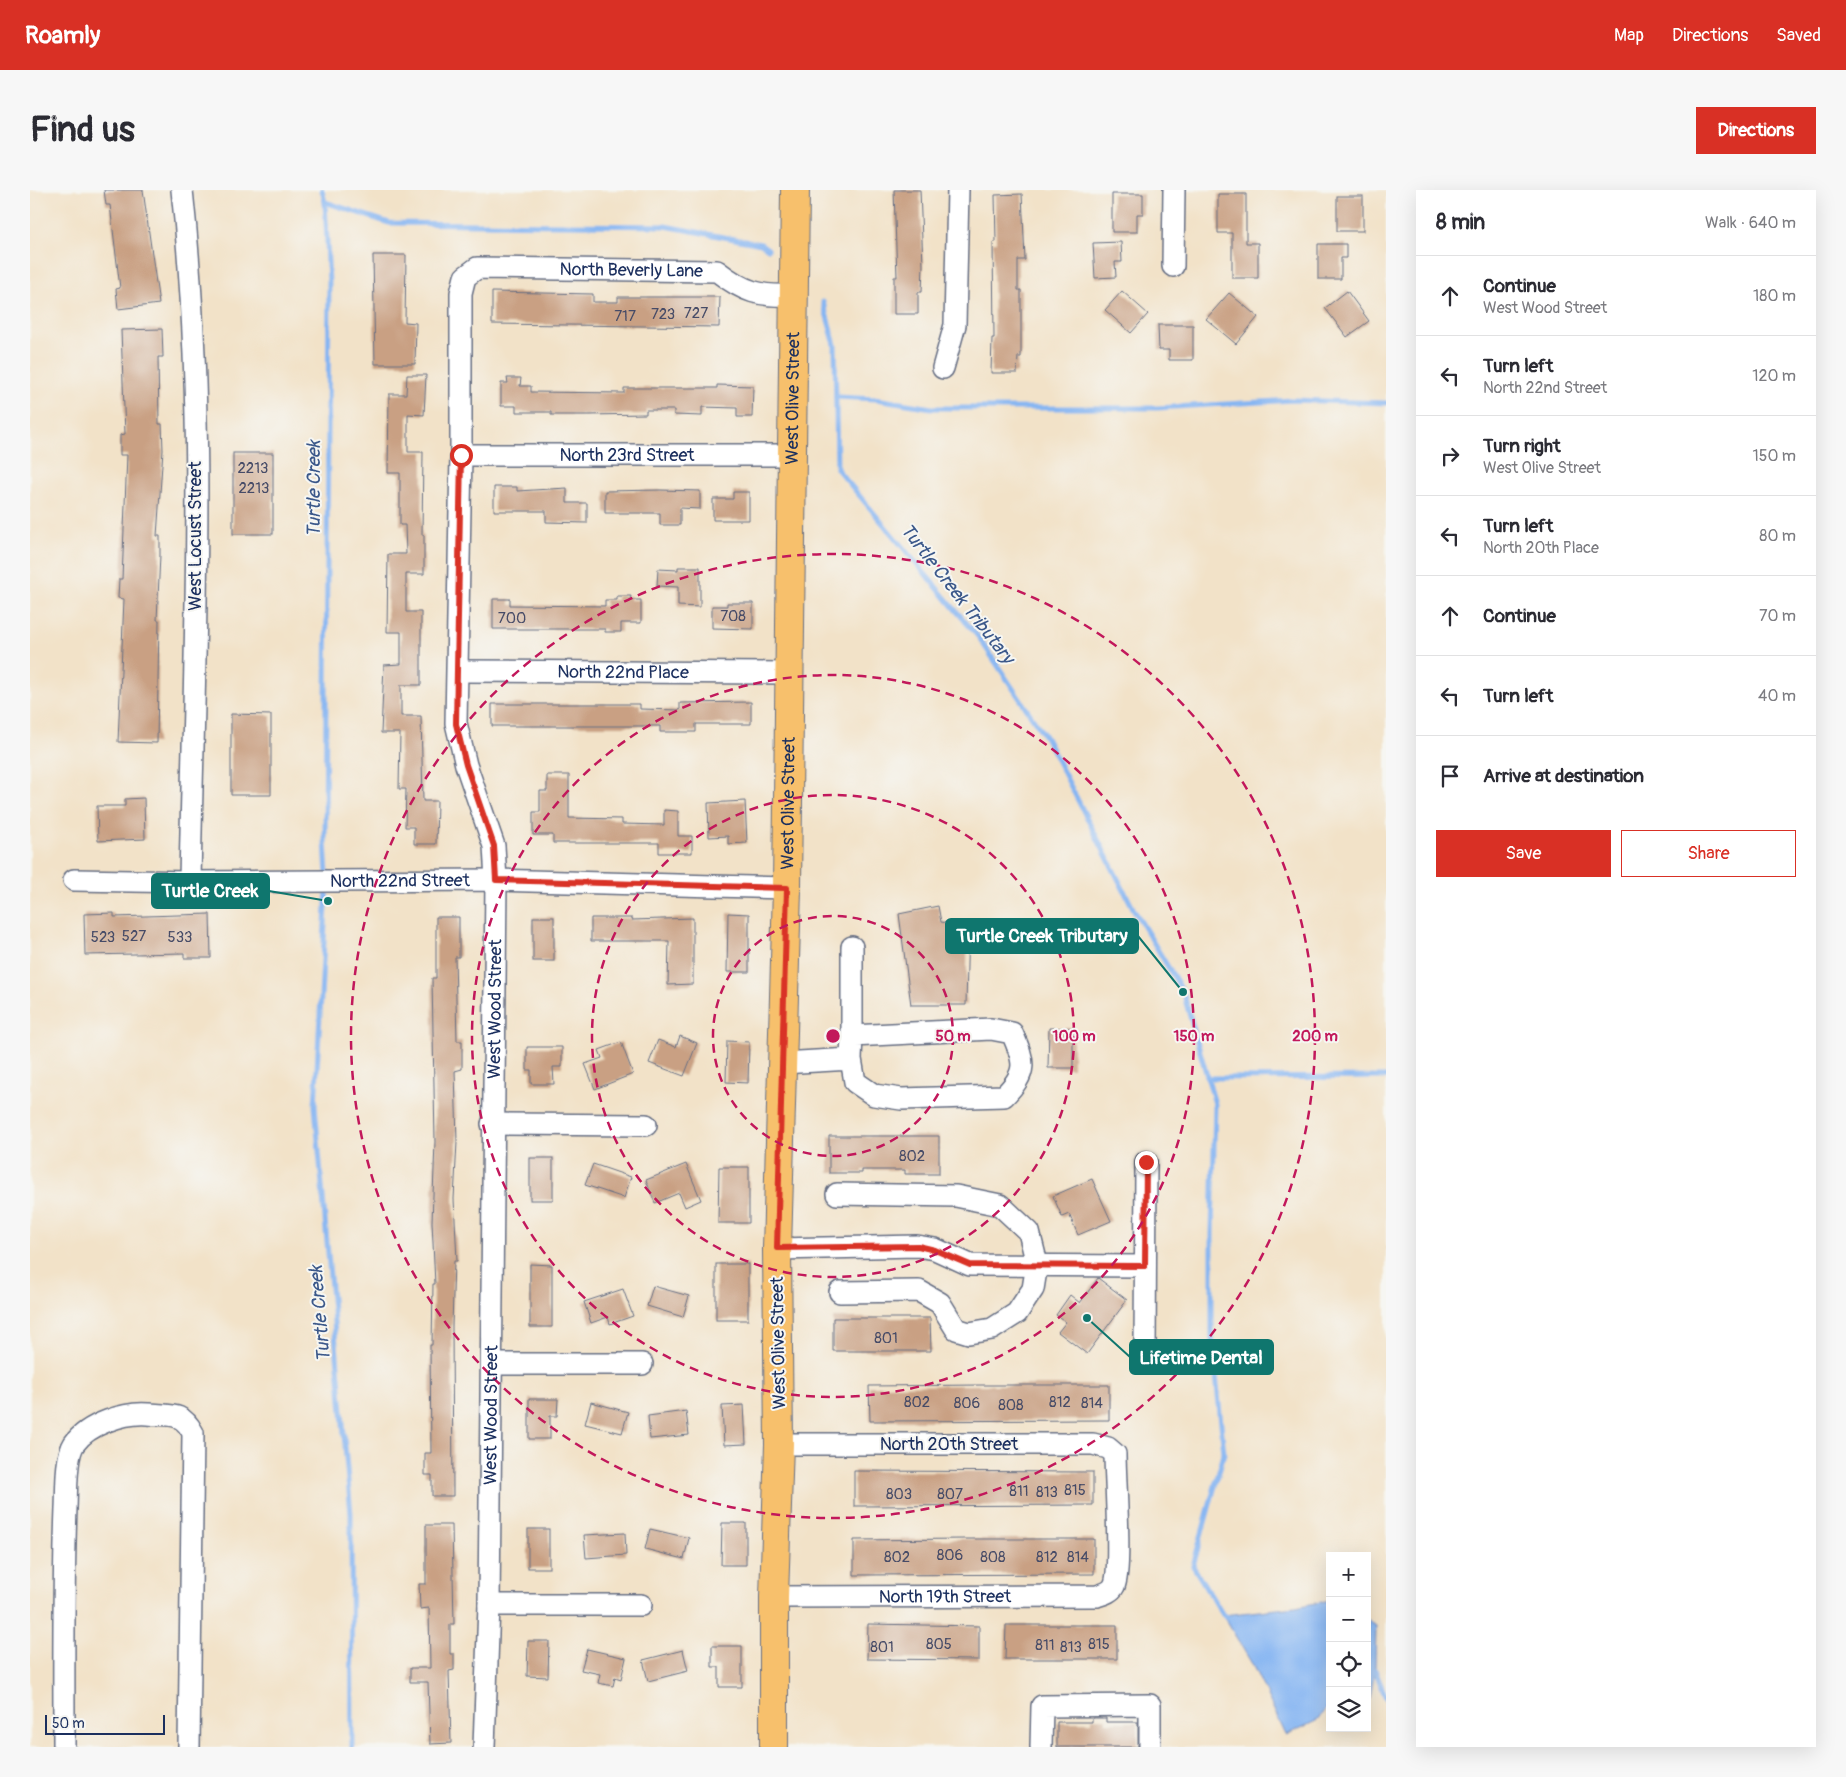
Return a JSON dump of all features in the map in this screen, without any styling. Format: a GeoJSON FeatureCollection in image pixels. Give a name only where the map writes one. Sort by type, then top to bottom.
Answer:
{"type":"FeatureCollection","features":[{"type":"Feature","properties":{"kind":"main road","name":"West Olive Street"},"geometry":{"type":"LineString","coordinates":[[774,1747],[774,1597],[780,1444],[777,1248],[787,888],[795,190]]}},
{"type":"Feature","properties":{"kind":"street","name":"West Locust Street"},"geometry":{"type":"LineString","coordinates":[[182,190],[192,276],[195,344],[196,547],[190,882]]}},
{"type":"Feature","properties":{"kind":"street"},"geometry":{"type":"LineString","coordinates":[[943,368],[955,325],[958,190]]}},
{"type":"Feature","properties":{"kind":"street"},"geometry":{"type":"LineString","coordinates":[[1173,266],[1174,190]]}},
{"type":"Feature","properties":{"kind":"street","name":"North Beverly Lane"},"geometry":{"type":"LineString","coordinates":[[465,277],[477,268],[716,271],[734,285],[755,294],[794,295]]}},
{"type":"Feature","properties":{"kind":"street","name":"West Wood Street"},"geometry":{"type":"LineString","coordinates":[[465,277],[461,293],[461,455],[456,724],[466,765],[494,846],[496,880],[492,1124],[489,1605],[484,1747]]}},
{"type":"Feature","properties":{"kind":"street","name":"North 23rd Street"},"geometry":{"type":"LineString","coordinates":[[461,455],[793,455]]}},
{"type":"Feature","properties":{"kind":"street","name":"North 22nd Place"},"geometry":{"type":"LineString","coordinates":[[458,671],[788,673]]}},
{"type":"Feature","properties":{"kind":"street","name":"North 22nd Street"},"geometry":{"type":"LineString","coordinates":[[74,880],[190,882],[496,880],[787,888]]}},
{"type":"Feature","properties":{"kind":"street"},"geometry":{"type":"LineString","coordinates":[[852,948],[851,1059],[855,1082],[874,1095],[901,1099],[1004,1096],[1019,1082],[1023,1057],[1012,1033],[991,1029],[852,1036]]}},
{"type":"Feature","properties":{"kind":"street"},"geometry":{"type":"LineString","coordinates":[[782,1063],[851,1059]]}},
{"type":"Feature","properties":{"kind":"street"},"geometry":{"type":"LineString","coordinates":[[492,1124],[646,1125]]}},
{"type":"Feature","properties":{"kind":"street"},"geometry":{"type":"LineString","coordinates":[[1145,1353],[1146,1162]]}},
{"type":"Feature","properties":{"kind":"street"},"geometry":{"type":"LineString","coordinates":[[837,1194],[956,1196],[1000,1205],[1029,1232],[1038,1264],[1033,1289],[1018,1313],[992,1329],[977,1332],[956,1329],[940,1303],[919,1291],[840,1292]]}},
{"type":"Feature","properties":{"kind":"street"},"geometry":{"type":"LineString","coordinates":[[777,1248],[918,1246],[935,1250],[970,1265],[1145,1266]]}},
{"type":"Feature","properties":{"kind":"street"},"geometry":{"type":"LineString","coordinates":[[492,1364],[642,1364]]}},
{"type":"Feature","properties":{"kind":"street"},"geometry":{"type":"LineString","coordinates":[[64,1747],[64,1559],[68,1468],[73,1445],[82,1437],[100,1424],[131,1413],[180,1417],[187,1421],[193,1433],[189,1747]]}},
{"type":"Feature","properties":{"kind":"street","name":"North 20th Street"},"geometry":{"type":"LineString","coordinates":[[780,1444],[1093,1444],[1108,1448],[1115,1454],[1117,1560],[1114,1586]]}},
{"type":"Feature","properties":{"kind":"street","name":"North 19th Street"},"geometry":{"type":"LineString","coordinates":[[774,1597],[1097,1596],[1108,1592],[1114,1586]]}},
{"type":"Feature","properties":{"kind":"street"},"geometry":{"type":"LineString","coordinates":[[489,1605],[641,1605]]}},
{"type":"Feature","properties":{"kind":"street"},"geometry":{"type":"LineString","coordinates":[[1041,1747],[1042,1706],[1150,1705],[1150,1747]]}},
{"type":"Feature","properties":{"kind":"water"},"geometry":{"type":"Polygon","coordinates":[[[1326,1601],[1326,1707],[1318,1720],[1286,1735],[1252,1664],[1223,1615],[1296,1607],[1326,1601]]]}},
{"type":"Feature","properties":{"kind":"water"},"geometry":{"type":"Polygon","coordinates":[[[1371,1622],[1376,1626],[1375,1670],[1371,1693],[1371,1622]]]}},
{"type":"Feature","properties":{"kind":"building"},"geometry":{"type":"Polygon","coordinates":[[[104,190],[143,190],[159,304],[118,309],[116,289],[120,288],[110,205],[106,205],[104,190]]]}},
{"type":"Feature","properties":{"kind":"building"},"geometry":{"type":"Polygon","coordinates":[[[894,190],[920,190],[923,265],[922,292],[918,292],[918,314],[894,314],[894,277],[897,277],[894,190]]]}},
{"type":"Feature","properties":{"kind":"building"},"geometry":{"type":"Polygon","coordinates":[[[1022,194],[1025,260],[1018,260],[1018,290],[1021,290],[1021,357],[1018,357],[1017,373],[991,373],[992,338],[994,338],[993,242],[996,242],[995,195],[1022,194]]]}},
{"type":"Feature","properties":{"kind":"building"},"geometry":{"type":"Polygon","coordinates":[[[1112,194],[1143,194],[1143,214],[1137,214],[1137,232],[1112,232],[1112,194]]]}},
{"type":"Feature","properties":{"kind":"building"},"geometry":{"type":"Polygon","coordinates":[[[1218,194],[1246,194],[1246,243],[1258,243],[1258,278],[1232,278],[1232,233],[1218,233],[1218,194]]]}},
{"type":"Feature","properties":{"kind":"building"},"geometry":{"type":"Polygon","coordinates":[[[1337,196],[1363,196],[1363,231],[1337,231],[1337,196]]]}},
{"type":"Feature","properties":{"kind":"building"},"geometry":{"type":"Polygon","coordinates":[[[1121,242],[1122,262],[1115,262],[1116,277],[1095,278],[1093,243],[1121,242]]]}},
{"type":"Feature","properties":{"kind":"building"},"geometry":{"type":"Polygon","coordinates":[[[1318,244],[1346,244],[1346,258],[1341,258],[1341,279],[1318,279],[1318,244]]]}},
{"type":"Feature","properties":{"kind":"building"},"geometry":{"type":"Polygon","coordinates":[[[373,255],[406,255],[405,322],[416,323],[415,364],[375,364],[373,255]]]}},
{"type":"Feature","properties":{"kind":"building"},"geometry":{"type":"Polygon","coordinates":[[[1122,291],[1148,314],[1131,333],[1105,310],[1122,291]]]}},
{"type":"Feature","properties":{"kind":"building"},"geometry":{"type":"Polygon","coordinates":[[[1347,291],[1369,321],[1347,337],[1325,308],[1347,291]]]}},
{"type":"Feature","properties":{"kind":"building"},"geometry":{"type":"Polygon","coordinates":[[[492,292],[593,294],[593,302],[618,302],[618,297],[720,297],[719,327],[492,324],[492,292]]]}},
{"type":"Feature","properties":{"kind":"building"},"geometry":{"type":"Polygon","coordinates":[[[1229,293],[1258,317],[1236,344],[1206,319],[1229,293]]]}},
{"type":"Feature","properties":{"kind":"building"},"geometry":{"type":"Polygon","coordinates":[[[1158,325],[1193,325],[1193,360],[1169,360],[1169,350],[1159,350],[1158,325]]]}},
{"type":"Feature","properties":{"kind":"building"},"geometry":{"type":"Polygon","coordinates":[[[162,329],[163,357],[158,357],[159,424],[162,424],[163,450],[157,536],[160,536],[160,555],[157,620],[159,620],[157,743],[118,742],[124,599],[118,598],[119,579],[122,579],[127,455],[120,455],[120,435],[125,434],[121,330],[162,329]]]}},
{"type":"Feature","properties":{"kind":"building"},"geometry":{"type":"Polygon","coordinates":[[[407,375],[426,375],[424,415],[408,414],[408,452],[423,452],[422,535],[424,535],[424,574],[406,574],[406,612],[421,612],[421,685],[401,685],[401,716],[421,716],[423,801],[437,801],[436,844],[414,844],[414,827],[405,827],[406,789],[399,789],[400,733],[381,733],[384,665],[401,664],[401,632],[387,632],[388,554],[406,554],[405,525],[400,525],[400,473],[388,473],[389,394],[406,394],[407,375]]]}},
{"type":"Feature","properties":{"kind":"building"},"geometry":{"type":"Polygon","coordinates":[[[507,378],[521,378],[520,386],[531,386],[531,392],[624,393],[624,388],[717,388],[717,385],[753,386],[752,417],[737,417],[737,408],[702,407],[702,416],[674,415],[674,410],[646,410],[646,414],[589,415],[551,415],[551,412],[516,412],[516,406],[501,406],[501,383],[508,383],[507,378]]]}},
{"type":"Feature","properties":{"kind":"building"},"geometry":{"type":"Polygon","coordinates":[[[233,453],[273,453],[273,534],[233,534],[233,453]]]}},
{"type":"Feature","properties":{"kind":"building"},"geometry":{"type":"Polygon","coordinates":[[[494,487],[517,487],[517,491],[567,488],[567,503],[587,503],[587,523],[546,522],[546,511],[494,511],[494,487]]]}},
{"type":"Feature","properties":{"kind":"building"},"geometry":{"type":"Polygon","coordinates":[[[605,491],[700,491],[700,509],[680,508],[680,525],[660,525],[660,513],[605,513],[605,491]]]}},
{"type":"Feature","properties":{"kind":"building"},"geometry":{"type":"Polygon","coordinates":[[[733,492],[749,492],[749,520],[713,520],[713,499],[733,499],[733,492]]]}},
{"type":"Feature","properties":{"kind":"building"},"geometry":{"type":"Polygon","coordinates":[[[678,567],[700,567],[700,607],[678,606],[678,587],[657,586],[658,569],[678,570],[678,567]]]}},
{"type":"Feature","properties":{"kind":"building"},"geometry":{"type":"Polygon","coordinates":[[[617,596],[631,596],[630,600],[641,600],[641,623],[621,623],[621,632],[605,632],[605,629],[493,629],[493,599],[510,599],[510,605],[605,606],[605,600],[617,600],[617,596]]]}},
{"type":"Feature","properties":{"kind":"building"},"geometry":{"type":"Polygon","coordinates":[[[727,603],[753,603],[753,629],[712,628],[712,606],[727,606],[727,603]]]}},
{"type":"Feature","properties":{"kind":"building"},"geometry":{"type":"Polygon","coordinates":[[[751,702],[751,724],[696,724],[696,732],[660,732],[660,726],[492,726],[492,704],[640,704],[640,709],[680,710],[680,703],[751,702]]]}},
{"type":"Feature","properties":{"kind":"building"},"geometry":{"type":"Polygon","coordinates":[[[231,714],[271,715],[271,795],[231,795],[231,714]]]}},
{"type":"Feature","properties":{"kind":"building"},"geometry":{"type":"Polygon","coordinates":[[[547,775],[569,775],[569,818],[622,819],[622,824],[664,825],[664,810],[678,811],[678,836],[692,836],[692,853],[659,853],[659,843],[553,843],[553,835],[533,835],[533,812],[540,812],[540,791],[547,791],[547,775]]]}},
{"type":"Feature","properties":{"kind":"building"},"geometry":{"type":"Polygon","coordinates":[[[144,798],[145,839],[98,841],[97,806],[125,806],[125,799],[144,798]]]}},
{"type":"Feature","properties":{"kind":"building"},"geometry":{"type":"Polygon","coordinates":[[[745,801],[747,843],[728,844],[728,836],[709,837],[708,803],[745,801]]]}},
{"type":"Feature","properties":{"kind":"building"},"geometry":{"type":"Polygon","coordinates":[[[938,906],[941,922],[968,926],[966,1005],[911,1005],[899,914],[938,906]]]}},
{"type":"Feature","properties":{"kind":"building"},"geometry":{"type":"Polygon","coordinates":[[[114,913],[114,917],[210,914],[211,958],[184,958],[184,953],[85,955],[84,914],[114,913]]]}},
{"type":"Feature","properties":{"kind":"building"},"geometry":{"type":"Polygon","coordinates":[[[728,913],[749,914],[749,972],[727,972],[728,913]]]}},
{"type":"Feature","properties":{"kind":"building"},"geometry":{"type":"Polygon","coordinates":[[[436,917],[459,917],[459,957],[455,957],[457,1041],[462,1041],[462,1069],[455,1071],[457,1142],[454,1199],[457,1261],[454,1261],[452,1326],[453,1496],[432,1496],[432,1475],[425,1475],[425,1453],[431,1453],[430,1345],[432,1345],[433,1284],[435,1284],[432,1222],[435,1142],[432,978],[436,978],[436,917]]]}},
{"type":"Feature","properties":{"kind":"building"},"geometry":{"type":"Polygon","coordinates":[[[533,917],[554,917],[554,961],[533,961],[533,917]]]}},
{"type":"Feature","properties":{"kind":"building"},"geometry":{"type":"Polygon","coordinates":[[[591,918],[632,918],[632,920],[693,918],[693,984],[668,985],[669,941],[591,941],[591,918]]]}},
{"type":"Feature","properties":{"kind":"building"},"geometry":{"type":"Polygon","coordinates":[[[1049,1028],[1073,1028],[1073,1068],[1048,1068],[1049,1028]]]}},
{"type":"Feature","properties":{"kind":"building"},"geometry":{"type":"Polygon","coordinates":[[[680,1036],[697,1043],[684,1076],[649,1063],[658,1040],[676,1047],[680,1036]]]}},
{"type":"Feature","properties":{"kind":"building"},"geometry":{"type":"Polygon","coordinates":[[[727,1041],[749,1042],[748,1083],[726,1082],[727,1041]]]}},
{"type":"Feature","properties":{"kind":"building"},"geometry":{"type":"Polygon","coordinates":[[[621,1042],[633,1074],[595,1089],[585,1064],[602,1058],[599,1050],[621,1042]]]}},
{"type":"Feature","properties":{"kind":"building"},"geometry":{"type":"Polygon","coordinates":[[[527,1047],[562,1047],[562,1067],[553,1067],[554,1084],[531,1084],[531,1070],[527,1070],[527,1047]]]}},
{"type":"Feature","properties":{"kind":"building"},"geometry":{"type":"Polygon","coordinates":[[[829,1136],[939,1136],[939,1174],[905,1174],[905,1170],[862,1170],[862,1173],[829,1173],[829,1136]]]}},
{"type":"Feature","properties":{"kind":"building"},"geometry":{"type":"Polygon","coordinates":[[[530,1158],[553,1158],[553,1200],[530,1200],[530,1158]]]}},
{"type":"Feature","properties":{"kind":"building"},"geometry":{"type":"Polygon","coordinates":[[[593,1164],[631,1177],[624,1198],[585,1185],[593,1164]]]}},
{"type":"Feature","properties":{"kind":"building"},"geometry":{"type":"Polygon","coordinates":[[[686,1164],[701,1200],[685,1207],[679,1193],[655,1203],[646,1180],[686,1164]]]}},
{"type":"Feature","properties":{"kind":"building"},"geometry":{"type":"Polygon","coordinates":[[[719,1167],[749,1167],[749,1223],[718,1223],[719,1167]]]}},
{"type":"Feature","properties":{"kind":"building"},"geometry":{"type":"Polygon","coordinates":[[[1092,1179],[1111,1221],[1078,1235],[1069,1214],[1062,1217],[1053,1196],[1092,1179]]]}},
{"type":"Feature","properties":{"kind":"building"},"geometry":{"type":"Polygon","coordinates":[[[530,1264],[552,1265],[552,1327],[530,1327],[530,1264]]]}},
{"type":"Feature","properties":{"kind":"building"},"geometry":{"type":"Polygon","coordinates":[[[716,1264],[748,1264],[748,1320],[716,1320],[716,1264]]]}},
{"type":"Feature","properties":{"kind":"building"},"geometry":{"type":"Polygon","coordinates":[[[1098,1278],[1127,1300],[1087,1354],[1058,1332],[1066,1322],[1056,1315],[1070,1295],[1080,1303],[1098,1278]]]}},
{"type":"Feature","properties":{"kind":"building"},"geometry":{"type":"Polygon","coordinates":[[[653,1286],[689,1296],[683,1317],[647,1306],[653,1286]]]}},
{"type":"Feature","properties":{"kind":"building"},"geometry":{"type":"Polygon","coordinates":[[[623,1289],[633,1316],[610,1324],[608,1317],[591,1323],[584,1302],[623,1289]]]}},
{"type":"Feature","properties":{"kind":"building"},"geometry":{"type":"Polygon","coordinates":[[[833,1318],[930,1318],[931,1351],[833,1351],[833,1318]]]}},
{"type":"Feature","properties":{"kind":"building"},"geometry":{"type":"Polygon","coordinates":[[[1109,1385],[1109,1420],[870,1421],[869,1386],[1109,1385]]]}},
{"type":"Feature","properties":{"kind":"building"},"geometry":{"type":"Polygon","coordinates":[[[529,1399],[558,1399],[557,1416],[550,1416],[550,1439],[529,1439],[529,1399]]]}},
{"type":"Feature","properties":{"kind":"building"},"geometry":{"type":"Polygon","coordinates":[[[591,1402],[628,1412],[622,1433],[585,1424],[591,1402]]]}},
{"type":"Feature","properties":{"kind":"building"},"geometry":{"type":"Polygon","coordinates":[[[744,1405],[746,1444],[724,1445],[722,1406],[744,1405]]]}},
{"type":"Feature","properties":{"kind":"building"},"geometry":{"type":"Polygon","coordinates":[[[686,1411],[689,1435],[650,1439],[648,1416],[686,1411]]]}},
{"type":"Feature","properties":{"kind":"building"},"geometry":{"type":"Polygon","coordinates":[[[854,1471],[1093,1472],[1093,1505],[854,1506],[854,1471]]]}},
{"type":"Feature","properties":{"kind":"building"},"geometry":{"type":"Polygon","coordinates":[[[722,1523],[746,1523],[746,1565],[721,1565],[722,1523]]]}},
{"type":"Feature","properties":{"kind":"building"},"geometry":{"type":"Polygon","coordinates":[[[426,1525],[452,1525],[454,1624],[450,1624],[450,1654],[454,1654],[454,1670],[449,1671],[451,1743],[430,1744],[428,1682],[410,1682],[410,1668],[430,1668],[429,1608],[420,1609],[419,1584],[426,1584],[426,1525]]]}},
{"type":"Feature","properties":{"kind":"building"},"geometry":{"type":"Polygon","coordinates":[[[528,1529],[549,1529],[549,1568],[528,1568],[528,1529]]]}},
{"type":"Feature","properties":{"kind":"building"},"geometry":{"type":"Polygon","coordinates":[[[650,1529],[689,1538],[684,1559],[645,1549],[650,1529]]]}},
{"type":"Feature","properties":{"kind":"building"},"geometry":{"type":"Polygon","coordinates":[[[625,1533],[626,1555],[586,1558],[584,1535],[625,1533]]]}},
{"type":"Feature","properties":{"kind":"building"},"geometry":{"type":"Polygon","coordinates":[[[1094,1539],[1094,1574],[854,1575],[854,1540],[1094,1539]]]}},
{"type":"Feature","properties":{"kind":"building"},"geometry":{"type":"Polygon","coordinates":[[[868,1624],[979,1626],[979,1660],[867,1659],[868,1624]]]}},
{"type":"Feature","properties":{"kind":"building"},"geometry":{"type":"Polygon","coordinates":[[[1006,1625],[1117,1625],[1117,1659],[1005,1659],[1006,1625]]]}},
{"type":"Feature","properties":{"kind":"building"},"geometry":{"type":"Polygon","coordinates":[[[528,1641],[549,1641],[548,1677],[527,1676],[528,1641]]]}},
{"type":"Feature","properties":{"kind":"building"},"geometry":{"type":"Polygon","coordinates":[[[712,1646],[742,1646],[742,1687],[719,1687],[719,1667],[712,1667],[712,1646]]]}},
{"type":"Feature","properties":{"kind":"building"},"geometry":{"type":"Polygon","coordinates":[[[587,1649],[626,1658],[621,1679],[615,1677],[613,1686],[598,1683],[600,1674],[581,1670],[587,1649]]]}},
{"type":"Feature","properties":{"kind":"building"},"geometry":{"type":"Polygon","coordinates":[[[683,1650],[688,1671],[648,1681],[643,1660],[683,1650]]]}},
{"type":"Feature","properties":{"kind":"building"},"geometry":{"type":"Polygon","coordinates":[[[1092,1718],[1106,1718],[1106,1722],[1138,1722],[1138,1747],[1057,1747],[1057,1722],[1092,1722],[1092,1718]]]}},
{"type":"Feature","properties":{"kind":"waterway","name":"Turtle Creek"},"geometry":{"type":"LineString","coordinates":[[322,190],[325,202],[329,282],[325,841],[327,876]]}},
{"type":"Feature","properties":{"kind":"waterway","name":"Turtle Creek Tributary"},"geometry":{"type":"LineString","coordinates":[[325,202],[389,223],[665,226],[761,244],[768,249]]}},
{"type":"Feature","properties":{"kind":"waterway","name":"Turtle Creek Tributary"},"geometry":{"type":"LineString","coordinates":[[823,302],[835,345],[837,469],[980,639],[1046,738],[1134,910],[1183,992],[1215,1104],[1212,1336],[1224,1453],[1193,1566],[1223,1615],[1228,1617]]}},
{"type":"Feature","properties":{"kind":"waterway"},"geometry":{"type":"LineString","coordinates":[[836,397],[876,399],[932,408],[1157,408],[1293,400],[1386,403]]}},
{"type":"Feature","properties":{"kind":"waterway","name":"Turtle Creek"},"geometry":{"type":"LineString","coordinates":[[327,887],[315,1106],[351,1514],[352,1747]]}},
{"type":"Feature","properties":{"kind":"waterway"},"geometry":{"type":"LineString","coordinates":[[1208,1078],[1386,1077]]}},
{"type":"Feature","properties":{"kind":"waterway","name":"Turtle Creek Tributary"},"geometry":{"type":"LineString","coordinates":[[1371,1669],[1375,1670],[1386,1698]]}},
{"type":"Feature","properties":{"kind":"place","name":"Turtle Creek"},"geometry":{"type":"Point","coordinates":[328,901]}},
{"type":"Feature","properties":{"kind":"place","name":"Turtle Creek Tributary"},"geometry":{"type":"Point","coordinates":[1183,992]}},
{"type":"Feature","properties":{"kind":"place","name":"Lifetime Dental"},"geometry":{"type":"Point","coordinates":[1087,1318]}},
{"type":"Feature","properties":{"kind":"route"},"geometry":{"type":"LineString","coordinates":[[461,455],[456,724],[466,765],[494,846],[496,880],[787,888],[777,1248],[918,1246],[935,1250],[970,1265],[1145,1266],[1146,1162]]}}]}
